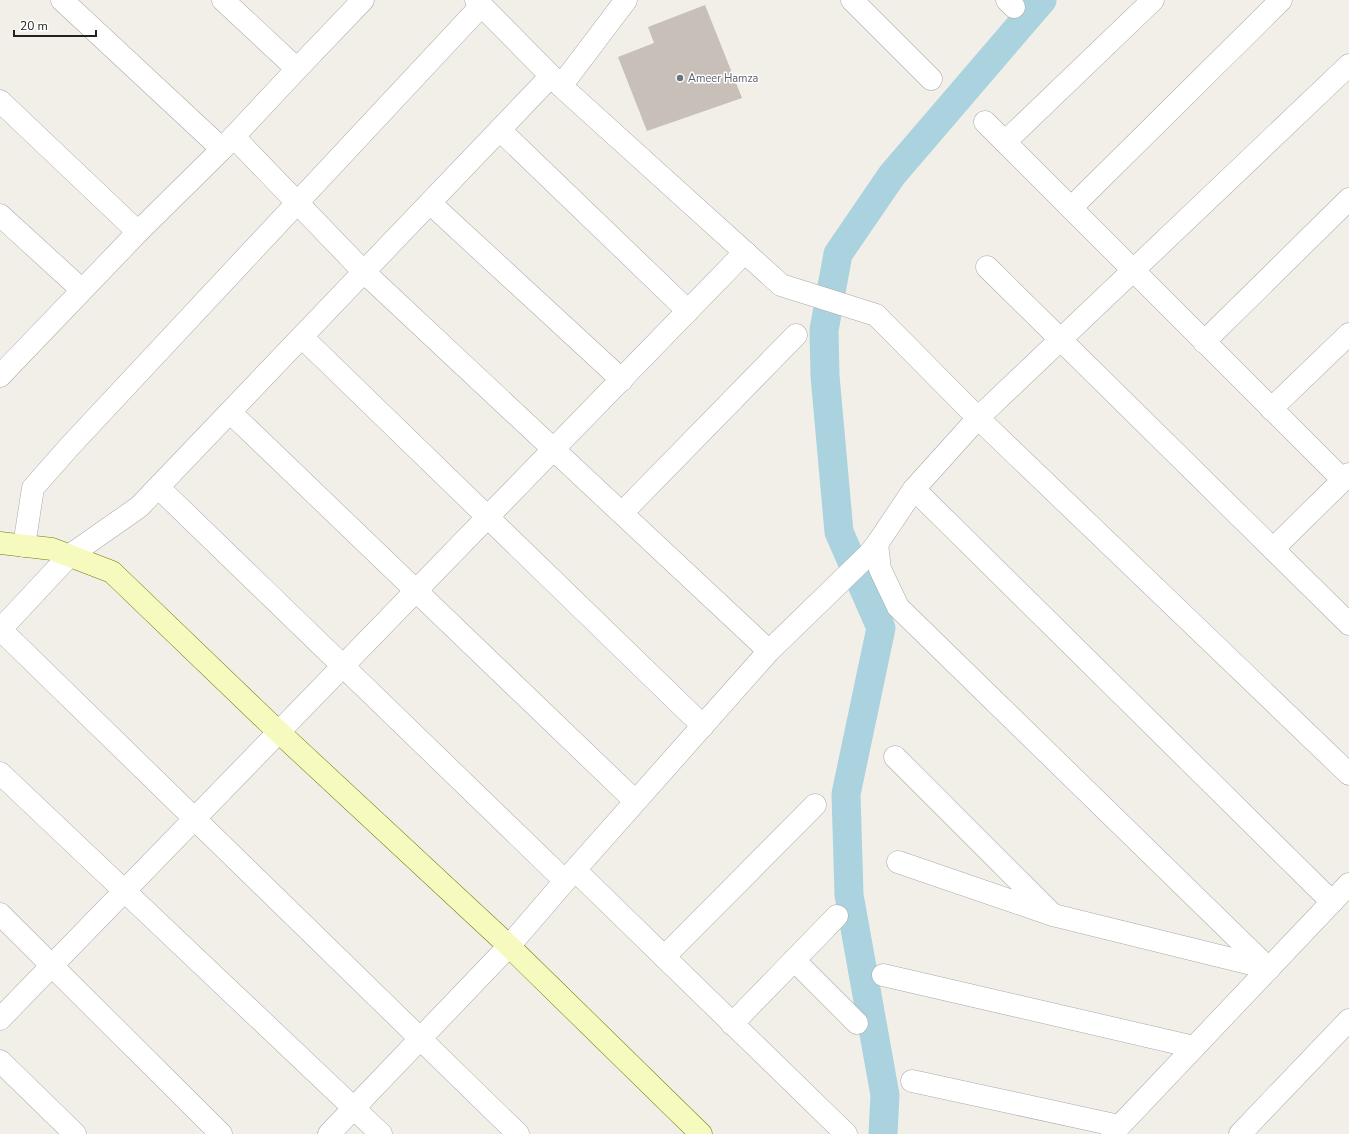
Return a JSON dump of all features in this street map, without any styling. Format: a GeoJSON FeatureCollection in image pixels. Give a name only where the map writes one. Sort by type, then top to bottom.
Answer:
{"type":"FeatureCollection","features":[{"type":"Feature","properties":{"kind":"street"},"geometry":{"type":"LineString","coordinates":[[62,0],[297,203],[364,272],[769,651]]}},
{"type":"Feature","properties":{"kind":"street"},"geometry":{"type":"LineString","coordinates":[[223,0],[296,69]]}},
{"type":"Feature","properties":{"kind":"street"},"geometry":{"type":"LineString","coordinates":[[0,376],[138,232],[228,143],[296,69],[363,0]]}},
{"type":"Feature","properties":{"kind":"street"},"geometry":{"type":"LineString","coordinates":[[518,1134],[0,630],[69,556],[139,506],[500,130],[556,81],[626,0]]}},
{"type":"Feature","properties":{"kind":"street"},"geometry":{"type":"LineString","coordinates":[[852,0],[931,78]]}},
{"type":"Feature","properties":{"kind":"street"},"geometry":{"type":"LineString","coordinates":[[1005,142],[1153,0]]}},
{"type":"Feature","properties":{"kind":"street"},"geometry":{"type":"LineString","coordinates":[[1071,208],[1281,0]]}},
{"type":"Feature","properties":{"kind":"street"},"geometry":{"type":"LineString","coordinates":[[24,546],[33,488],[70,446],[297,203],[478,3],[556,81],[781,285],[876,315],[978,418],[1349,774]]}},
{"type":"Feature","properties":{"kind":"street"},"geometry":{"type":"LineString","coordinates":[[329,1134],[509,946],[635,801],[769,651],[873,550],[914,489],[978,418],[1349,64]]}},
{"type":"Feature","properties":{"kind":"street"},"geometry":{"type":"LineString","coordinates":[[0,101],[138,232]]}},
{"type":"Feature","properties":{"kind":"street"},"geometry":{"type":"LineString","coordinates":[[985,122],[1271,409],[1346,477],[1273,549]]}},
{"type":"Feature","properties":{"kind":"street"},"geometry":{"type":"LineString","coordinates":[[500,130],[688,311]]}},
{"type":"Feature","properties":{"kind":"street"},"geometry":{"type":"LineString","coordinates":[[1204,342],[1349,199]]}},
{"type":"Feature","properties":{"kind":"street"},"geometry":{"type":"LineString","coordinates":[[430,203],[622,380]]}},
{"type":"Feature","properties":{"kind":"street"},"geometry":{"type":"LineString","coordinates":[[2,222],[82,290]]}},
{"type":"Feature","properties":{"kind":"street"},"geometry":{"type":"LineString","coordinates":[[0,1019],[745,252]]}},
{"type":"Feature","properties":{"kind":"street"},"geometry":{"type":"LineString","coordinates":[[987,267],[1349,624]]}},
{"type":"Feature","properties":{"kind":"street"},"geometry":{"type":"LineString","coordinates":[[1271,409],[1349,334]]}},
{"type":"Feature","properties":{"kind":"street"},"geometry":{"type":"LineString","coordinates":[[622,513],[796,335]]}},
{"type":"Feature","properties":{"kind":"street"},"geometry":{"type":"LineString","coordinates":[[302,337],[703,726]]}},
{"type":"Feature","properties":{"kind":"street"},"geometry":{"type":"LineString","coordinates":[[230,412],[635,801]]}},
{"type":"Feature","properties":{"kind":"street"},"geometry":{"type":"LineString","coordinates":[[158,486],[343,666],[570,875],[664,957],[846,1134]]}},
{"type":"Feature","properties":{"kind":"street"},"geometry":{"type":"LineString","coordinates":[[914,489],[1332,902]]}},
{"type":"Feature","properties":{"kind":"street"},"geometry":{"type":"LineString","coordinates":[[0,543],[52,550],[112,572],[279,732],[509,946],[701,1134]]}},
{"type":"Feature","properties":{"kind":"street"},"geometry":{"type":"LineString","coordinates":[[873,550],[880,569],[898,607],[1269,968]]}},
{"type":"Feature","properties":{"kind":"street"},"geometry":{"type":"LineString","coordinates":[[895,757],[1053,915]]}},
{"type":"Feature","properties":{"kind":"street"},"geometry":{"type":"LineString","coordinates":[[0,773],[381,1134]]}},
{"type":"Feature","properties":{"kind":"street"},"geometry":{"type":"LineString","coordinates":[[664,957],[815,805]]}},
{"type":"Feature","properties":{"kind":"street"},"geometry":{"type":"LineString","coordinates":[[898,862],[1053,915],[1269,968]]}},
{"type":"Feature","properties":{"kind":"street"},"geometry":{"type":"LineString","coordinates":[[912,1081],[1115,1130],[1349,884]]}},
{"type":"Feature","properties":{"kind":"street"},"geometry":{"type":"LineString","coordinates":[[0,914],[221,1134]]}},
{"type":"Feature","properties":{"kind":"street"},"geometry":{"type":"LineString","coordinates":[[732,1024],[837,916]]}},
{"type":"Feature","properties":{"kind":"street"},"geometry":{"type":"LineString","coordinates":[[794,960],[857,1023]]}},
{"type":"Feature","properties":{"kind":"street"},"geometry":{"type":"LineString","coordinates":[[883,976],[1194,1047]]}},
{"type":"Feature","properties":{"kind":"street"},"geometry":{"type":"LineString","coordinates":[[1240,1134],[1349,1020]]}},
{"type":"Feature","properties":{"kind":"street"},"geometry":{"type":"LineString","coordinates":[[0,1061],[75,1134]]}},
{"type":"Feature","properties":{"kind":"building","name":"Ameer Hamza"},"geometry":{"type":"Polygon","coordinates":[[[705,5],[742,98],[647,131],[618,57],[654,43],[648,27],[705,5]]]}},
{"type":"Feature","properties":{"kind":"waterway"},"geometry":{"type":"LineString","coordinates":[[883,1134],[885,1095],[849,895],[846,794],[881,628],[839,532],[825,376],[824,330],[838,254],[892,175],[1042,0]]}},
{"type":"Feature","properties":{"kind":"place","name":"Ameer Hamza"},"geometry":{"type":"Point","coordinates":[680,78]}}]}
